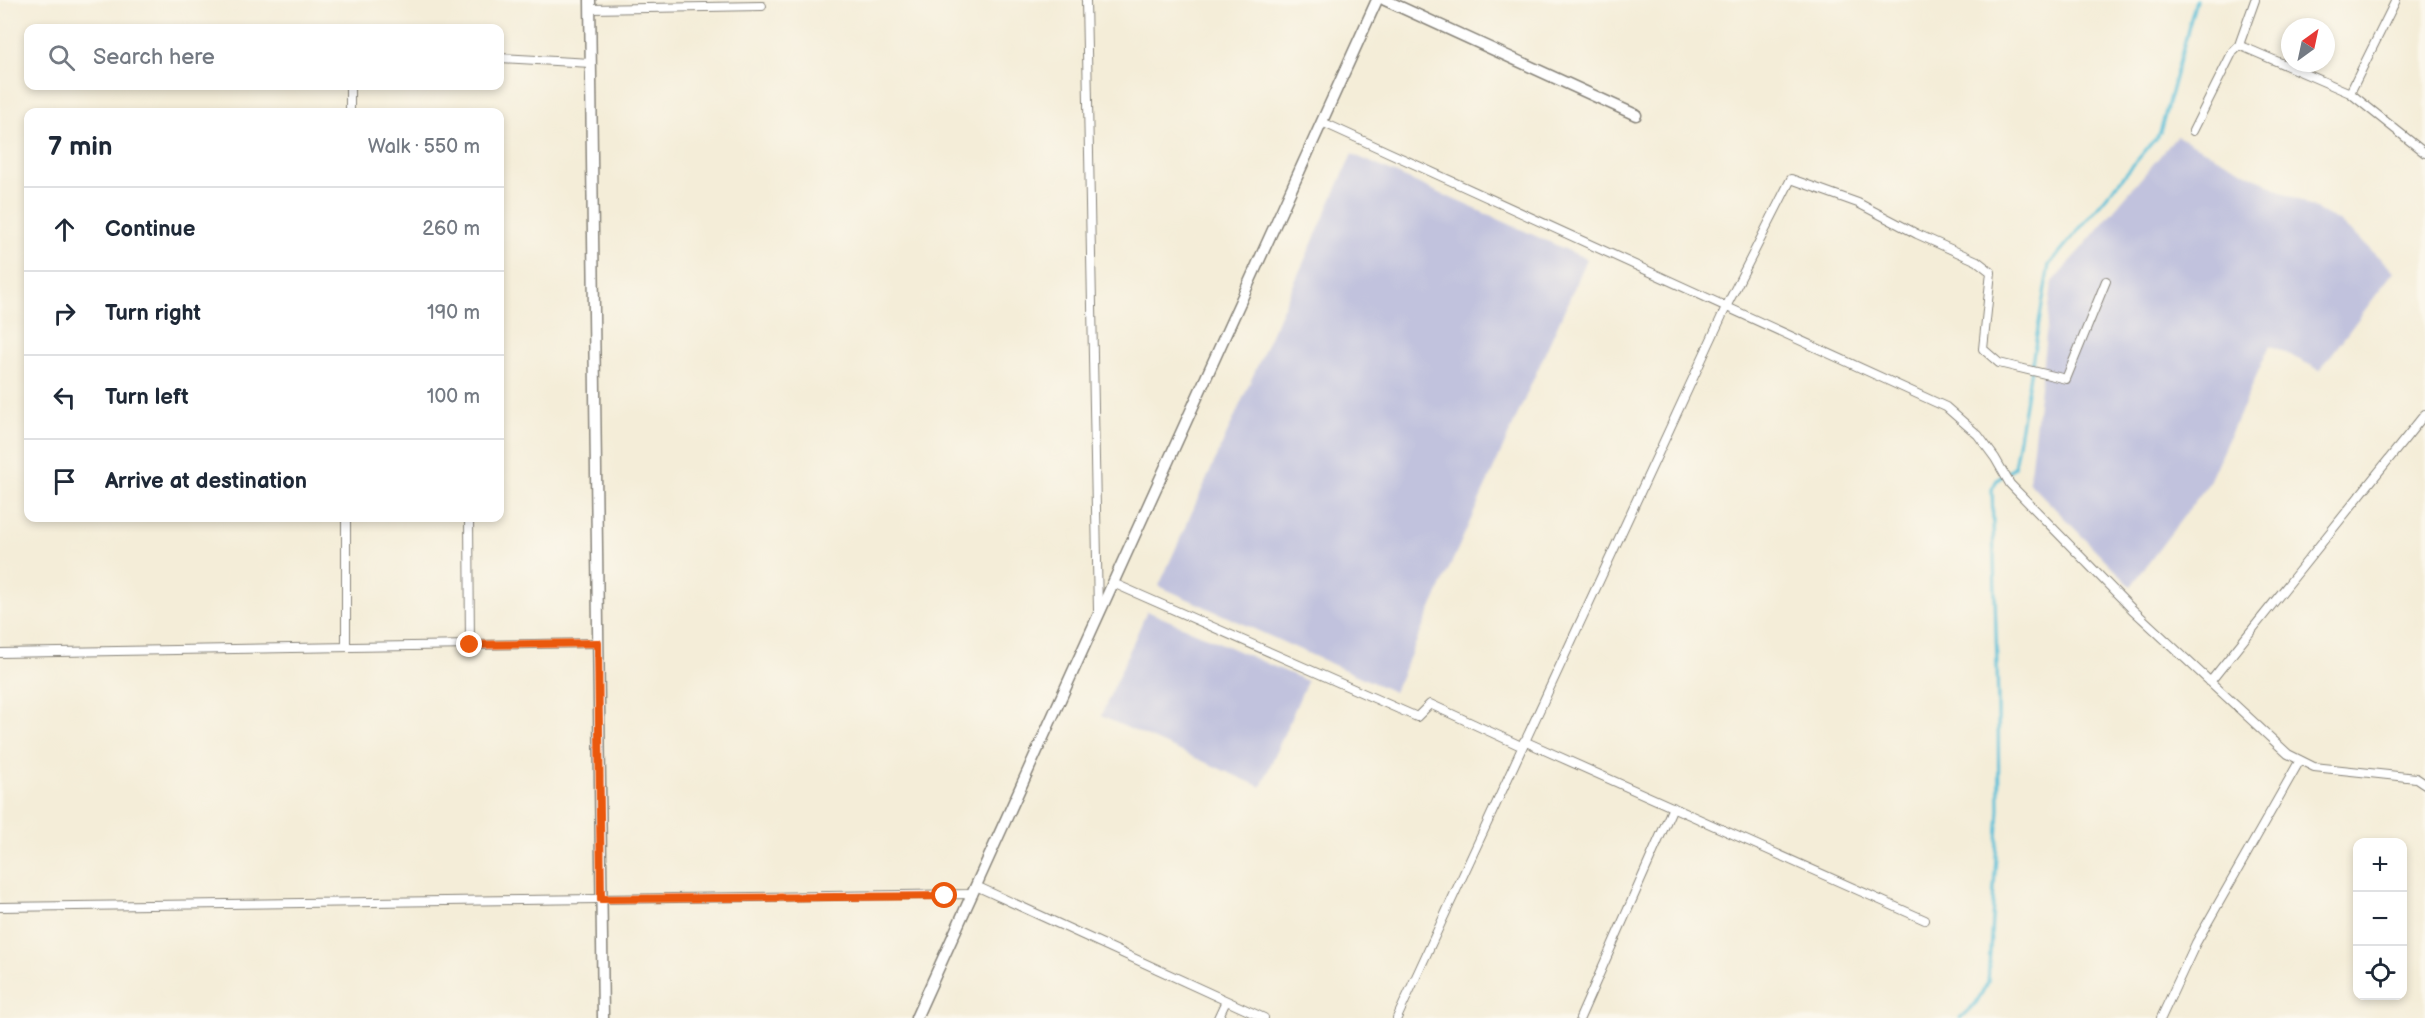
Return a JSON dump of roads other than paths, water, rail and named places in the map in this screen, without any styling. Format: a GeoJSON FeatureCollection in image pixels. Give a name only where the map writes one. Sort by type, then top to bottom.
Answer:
{"type":"FeatureCollection","features":[{"type":"Feature","properties":{"kind":"street"},"geometry":{"type":"LineString","coordinates":[[1086,0],[1098,616]]}},
{"type":"Feature","properties":{"kind":"street"},"geometry":{"type":"LineString","coordinates":[[916,1018],[1377,0]]}},
{"type":"Feature","properties":{"kind":"street"},"geometry":{"type":"LineString","coordinates":[[1385,0],[1636,115]]}},
{"type":"Feature","properties":{"kind":"street"},"geometry":{"type":"LineString","coordinates":[[2193,131],[2233,51],[2239,45],[2255,0]]}},
{"type":"Feature","properties":{"kind":"street"},"geometry":{"type":"LineString","coordinates":[[2350,93],[2396,0]]}},
{"type":"Feature","properties":{"kind":"street"},"geometry":{"type":"LineString","coordinates":[[603,1018],[590,4],[762,6]]}},
{"type":"Feature","properties":{"kind":"street"},"geometry":{"type":"LineString","coordinates":[[2239,45],[2350,93],[2425,153]]}},
{"type":"Feature","properties":{"kind":"street"},"geometry":{"type":"LineString","coordinates":[[504,58],[591,63]]}},
{"type":"Feature","properties":{"kind":"street"},"geometry":{"type":"LineString","coordinates":[[350,90],[350,108]]}},
{"type":"Feature","properties":{"kind":"street"},"geometry":{"type":"LineString","coordinates":[[1322,122],[1946,406],[1978,435],[2010,484],[2132,609],[2288,754],[2314,767],[2416,778],[2425,784]]}},
{"type":"Feature","properties":{"kind":"street"},"geometry":{"type":"LineString","coordinates":[[1397,1018],[1726,307],[1791,179],[1858,203],[1917,234],[1977,261],[1991,272],[1983,349],[1999,363],[2066,379],[2106,281]]}},
{"type":"Feature","properties":{"kind":"street"},"geometry":{"type":"LineString","coordinates":[[2210,682],[2425,414]]}},
{"type":"Feature","properties":{"kind":"street"},"geometry":{"type":"LineString","coordinates":[[346,522],[346,647]]}},
{"type":"Feature","properties":{"kind":"street"},"geometry":{"type":"LineString","coordinates":[[469,522],[470,645]]}},
{"type":"Feature","properties":{"kind":"street"},"geometry":{"type":"LineString","coordinates":[[1113,583],[1417,717],[1430,704],[1673,807],[1925,920]]}},
{"type":"Feature","properties":{"kind":"street"},"geometry":{"type":"LineString","coordinates":[[0,653],[598,643]]}},
{"type":"Feature","properties":{"kind":"street"},"geometry":{"type":"LineString","coordinates":[[2161,1018],[2196,943],[2300,760]]}},
{"type":"Feature","properties":{"kind":"street"},"geometry":{"type":"LineString","coordinates":[[1580,1018],[1673,807]]}},
{"type":"Feature","properties":{"kind":"street"},"geometry":{"type":"LineString","coordinates":[[0,907],[601,899],[974,890],[1264,1018]]}},
{"type":"Feature","properties":{"kind":"street"},"geometry":{"type":"LineString","coordinates":[[1218,1018],[1226,1001]]}},
{"type":"Feature","properties":{"kind":"waterway"},"geometry":{"type":"LineString","coordinates":[[1960,1018],[1976,1003],[1988,982],[1999,809],[1992,489],[1997,480],[2014,467],[2049,265],[2160,133],[2196,0]]}}]}
